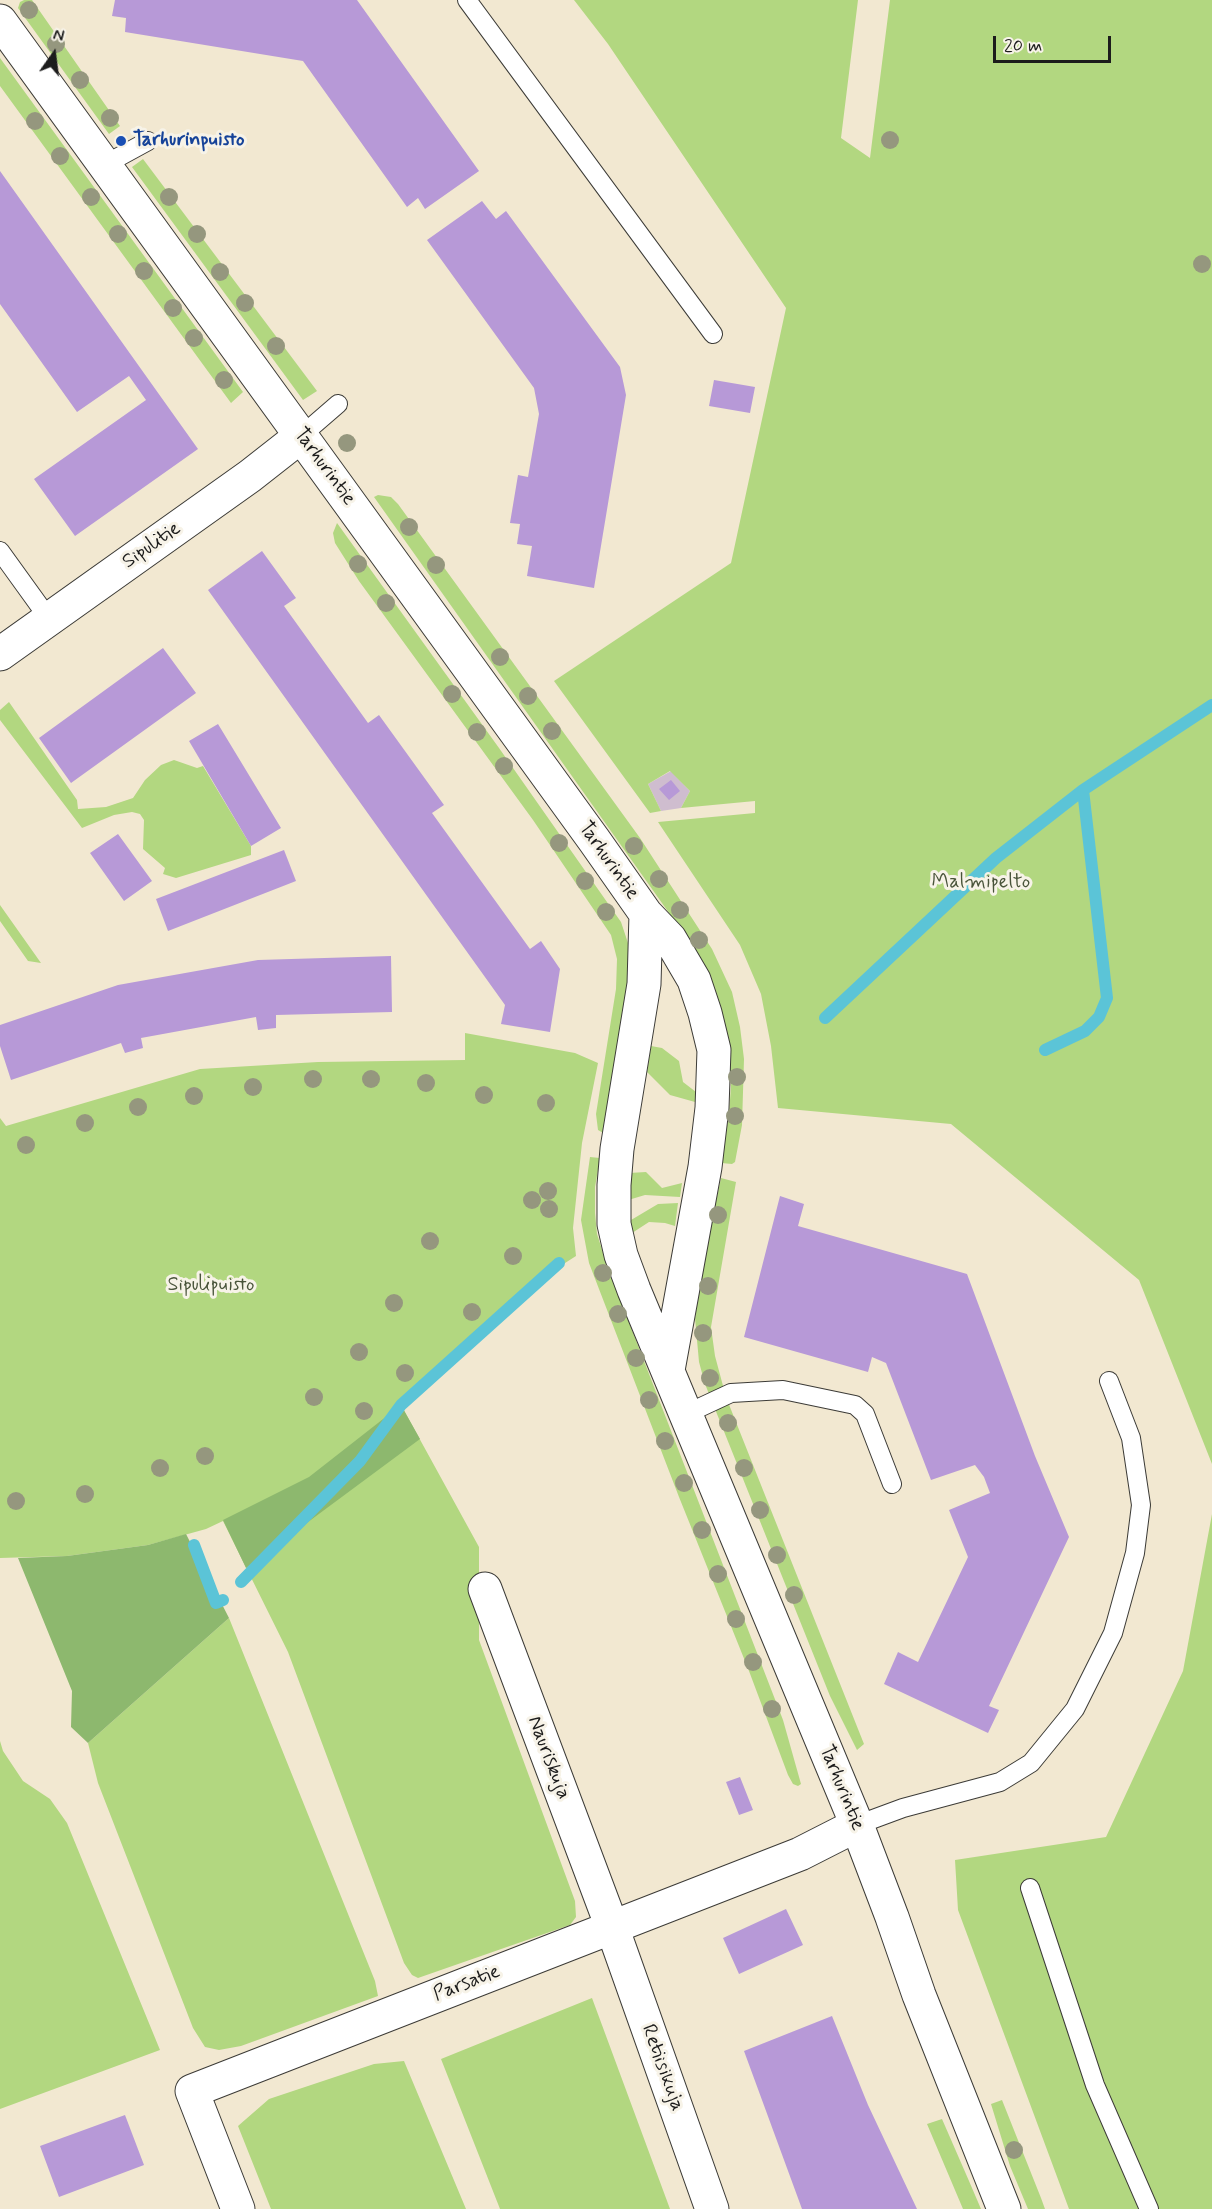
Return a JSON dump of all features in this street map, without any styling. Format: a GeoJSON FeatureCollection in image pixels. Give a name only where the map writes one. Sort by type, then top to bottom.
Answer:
{"type":"FeatureCollection","features":[{"type":"Feature","properties":{"kind":"street","name":"Tarhurintie"},"geometry":{"type":"LineString","coordinates":[[0,21],[646,914],[670,939],[694,980],[714,1050],[712,1108],[705,1167],[668,1371]]}},
{"type":"Feature","properties":{"kind":"street","name":"Sipulitie"},"geometry":{"type":"LineString","coordinates":[[0,654],[250,476],[301,436]]}},
{"type":"Feature","properties":{"kind":"street","name":"Tarhurintie"},"geometry":{"type":"LineString","coordinates":[[646,914],[644,984],[617,1149],[614,1224],[621,1255],[857,1825],[919,1995],[1004,2209]]}},
{"type":"Feature","properties":{"kind":"street","name":"Nauriskuja"},"geometry":{"type":"LineString","coordinates":[[485,1589],[612,1927]]}},
{"type":"Feature","properties":{"kind":"street","name":"Parsatie"},"geometry":{"type":"LineString","coordinates":[[238,2209],[192,2091],[800,1854],[857,1825]]}},
{"type":"Feature","properties":{"kind":"street","name":"Retiisikuja"},"geometry":{"type":"LineString","coordinates":[[612,1927],[712,2209]]}},
{"type":"Feature","properties":{"kind":"lane"},"geometry":{"type":"LineString","coordinates":[[467,0],[713,334]]}},
{"type":"Feature","properties":{"kind":"lane"},"geometry":{"type":"LineString","coordinates":[[104,165],[148,141]]}},
{"type":"Feature","properties":{"kind":"lane"},"geometry":{"type":"LineString","coordinates":[[301,436],[338,404]]}},
{"type":"Feature","properties":{"kind":"lane"},"geometry":{"type":"LineString","coordinates":[[0,551],[49,619]]}},
{"type":"Feature","properties":{"kind":"lane"},"geometry":{"type":"LineString","coordinates":[[857,1825],[903,1808],[1000,1782],[1031,1763],[1075,1709],[1113,1633],[1135,1553],[1141,1505],[1131,1438],[1109,1381]]}},
{"type":"Feature","properties":{"kind":"lane"},"geometry":{"type":"LineString","coordinates":[[686,1414],[731,1393],[783,1390],[855,1405],[866,1414],[892,1484]]}},
{"type":"Feature","properties":{"kind":"lane"},"geometry":{"type":"LineString","coordinates":[[1030,1888],[1095,2085],[1149,2209]]}},
{"type":"Feature","properties":{"kind":"shaded area"},"geometry":{"type":"Polygon","coordinates":[[[671,771],[690,791],[681,808],[661,811],[648,784],[671,771]]]}},
{"type":"Feature","properties":{"kind":"green space"},"geometry":{"type":"Polygon","coordinates":[[[32,0],[120,126],[109,134],[18,8],[20,2],[32,0]]]}},
{"type":"Feature","properties":{"kind":"green space","name":"Malmipelto"},"geometry":{"type":"Polygon","coordinates":[[[574,0],[858,0],[841,138],[870,158],[890,0],[1212,0],[1212,1464],[1139,1280],[951,1124],[778,1108],[771,1046],[761,994],[740,945],[658,822],[755,813],[755,801],[681,808],[690,791],[670,771],[648,784],[661,811],[650,813],[554,681],[731,563],[786,308],[608,44],[574,0]]]}},
{"type":"Feature","properties":{"kind":"green space"},"geometry":{"type":"Polygon","coordinates":[[[0,58],[243,392],[231,403],[0,86],[0,58]]]}},
{"type":"Feature","properties":{"kind":"green space"},"geometry":{"type":"Polygon","coordinates":[[[143,159],[317,391],[303,400],[132,167],[143,159]]]}},
{"type":"Feature","properties":{"kind":"green space"},"geometry":{"type":"Polygon","coordinates":[[[378,495],[391,497],[398,504],[640,838],[712,949],[732,992],[744,1059],[742,1125],[735,1162],[732,1164],[721,1163],[731,1087],[728,1047],[691,944],[374,497],[378,495]]]}},
{"type":"Feature","properties":{"kind":"green space"},"geometry":{"type":"Polygon","coordinates":[[[337,523],[621,922],[631,959],[605,1134],[598,1130],[596,1114],[616,989],[617,959],[611,935],[533,820],[359,581],[335,543],[333,533],[337,523]]]}},
{"type":"Feature","properties":{"kind":"green space"},"geometry":{"type":"Polygon","coordinates":[[[9,702],[77,800],[78,809],[106,807],[133,798],[145,780],[161,765],[174,760],[197,768],[203,766],[251,846],[251,855],[176,878],[163,874],[165,868],[143,849],[144,820],[140,814],[132,812],[114,815],[82,828],[0,720],[0,710],[9,702]]]}},
{"type":"Feature","properties":{"kind":"green space"},"geometry":{"type":"Polygon","coordinates":[[[0,905],[41,963],[28,961],[0,921],[0,905]]]}},
{"type":"Feature","properties":{"kind":"green space","name":"Sipulipuisto"},"geometry":{"type":"Polygon","coordinates":[[[465,1033],[575,1053],[598,1063],[582,1143],[573,1228],[576,1256],[551,1272],[401,1405],[479,1547],[479,1640],[575,1901],[576,1917],[570,1925],[418,1978],[412,1975],[404,1963],[288,1652],[223,1521],[206,1529],[148,1545],[67,1556],[0,1558],[0,1118],[6,1126],[200,1069],[318,1062],[465,1060],[465,1033]]]}},
{"type":"Feature","properties":{"kind":"green space"},"geometry":{"type":"Polygon","coordinates":[[[651,1046],[662,1048],[679,1061],[683,1082],[696,1092],[695,1102],[670,1095],[647,1072],[651,1046]]]}},
{"type":"Feature","properties":{"kind":"green space"},"geometry":{"type":"Polygon","coordinates":[[[590,1157],[600,1158],[595,1187],[595,1213],[597,1234],[608,1268],[783,1720],[801,1784],[798,1786],[793,1784],[788,1775],[589,1263],[581,1220],[590,1157]]]}},
{"type":"Feature","properties":{"kind":"green space"},"geometry":{"type":"Polygon","coordinates":[[[646,1172],[662,1188],[682,1183],[680,1197],[645,1195],[625,1201],[629,1173],[646,1172]]]}},
{"type":"Feature","properties":{"kind":"green space"},"geometry":{"type":"Polygon","coordinates":[[[721,1178],[736,1182],[711,1327],[715,1356],[726,1397],[864,1744],[857,1750],[830,1696],[705,1384],[699,1362],[695,1318],[705,1253],[721,1178]]]}},
{"type":"Feature","properties":{"kind":"green space"},"geometry":{"type":"Polygon","coordinates":[[[678,1203],[675,1226],[649,1222],[629,1235],[626,1223],[658,1204],[678,1203]]]}},
{"type":"Feature","properties":{"kind":"green space"},"geometry":{"type":"Polygon","coordinates":[[[401,1405],[420,1439],[246,1568],[223,1520],[309,1477],[401,1405]]]}},
{"type":"Feature","properties":{"kind":"green space"},"geometry":{"type":"Polygon","coordinates":[[[1212,1514],[1212,2209],[1069,2209],[958,1910],[955,1860],[1106,1837],[1183,1671],[1212,1514]]]}},
{"type":"Feature","properties":{"kind":"green space"},"geometry":{"type":"Polygon","coordinates":[[[186,1534],[229,1618],[88,1743],[71,1727],[72,1691],[18,1558],[67,1556],[148,1545],[186,1534]]]}},
{"type":"Feature","properties":{"kind":"green space"},"geometry":{"type":"Polygon","coordinates":[[[229,1618],[375,1981],[378,1996],[241,2046],[219,2050],[205,2047],[193,2028],[98,1783],[88,1743],[229,1618]]]}},
{"type":"Feature","properties":{"kind":"green space"},"geometry":{"type":"Polygon","coordinates":[[[0,1741],[3,1751],[23,1781],[50,1799],[67,1823],[160,2050],[0,2109],[0,1741]]]}},
{"type":"Feature","properties":{"kind":"green space"},"geometry":{"type":"Polygon","coordinates":[[[592,1998],[670,2209],[500,2209],[441,2059],[592,1998]]]}},
{"type":"Feature","properties":{"kind":"green space"},"geometry":{"type":"Polygon","coordinates":[[[404,2061],[466,2209],[271,2209],[238,2126],[269,2099],[374,2064],[404,2061]]]}},
{"type":"Feature","properties":{"kind":"green space"},"geometry":{"type":"Polygon","coordinates":[[[1002,2100],[1045,2209],[1028,2209],[1010,2166],[991,2104],[1002,2100]]]}},
{"type":"Feature","properties":{"kind":"green space"},"geometry":{"type":"Polygon","coordinates":[[[942,2119],[981,2209],[963,2209],[927,2124],[942,2119]]]}},
{"type":"Feature","properties":{"kind":"building"},"geometry":{"type":"Polygon","coordinates":[[[115,0],[357,0],[479,171],[425,209],[418,198],[407,207],[303,61],[125,32],[126,18],[112,16],[115,0]]]}},
{"type":"Feature","properties":{"kind":"building"},"geometry":{"type":"Polygon","coordinates":[[[0,171],[198,449],[75,536],[34,479],[146,400],[129,376],[77,412],[0,304],[0,171]]]}},
{"type":"Feature","properties":{"kind":"building"},"geometry":{"type":"Polygon","coordinates":[[[482,201],[496,219],[506,211],[620,367],[626,395],[594,588],[527,576],[532,546],[517,544],[520,524],[510,523],[518,475],[528,477],[539,414],[534,388],[427,240],[482,201]]]}},
{"type":"Feature","properties":{"kind":"building"},"geometry":{"type":"Polygon","coordinates":[[[714,380],[755,387],[750,413],[709,406],[714,380]]]}},
{"type":"Feature","properties":{"kind":"building"},"geometry":{"type":"Polygon","coordinates":[[[262,551],[296,598],[284,606],[368,723],[379,715],[444,805],[432,813],[530,949],[541,941],[560,969],[550,1032],[501,1024],[505,1005],[208,590],[262,551]]]}},
{"type":"Feature","properties":{"kind":"building"},"geometry":{"type":"Polygon","coordinates":[[[163,648],[196,693],[71,783],[39,738],[163,648]]]}},
{"type":"Feature","properties":{"kind":"building"},"geometry":{"type":"Polygon","coordinates":[[[218,724],[281,828],[251,846],[189,741],[218,724]]]}},
{"type":"Feature","properties":{"kind":"building"},"geometry":{"type":"Polygon","coordinates":[[[671,780],[680,791],[669,800],[659,789],[671,780]]]}},
{"type":"Feature","properties":{"kind":"building"},"geometry":{"type":"Polygon","coordinates":[[[118,834],[152,881],[124,901],[90,853],[118,834]]]}},
{"type":"Feature","properties":{"kind":"building"},"geometry":{"type":"Polygon","coordinates":[[[284,850],[296,881],[168,931],[156,899],[284,850]]]}},
{"type":"Feature","properties":{"kind":"building"},"geometry":{"type":"Polygon","coordinates":[[[391,956],[392,1012],[276,1015],[276,1028],[258,1030],[256,1017],[141,1038],[143,1048],[125,1053],[121,1043],[11,1080],[0,1046],[0,1025],[118,985],[258,960],[391,956]]]}},
{"type":"Feature","properties":{"kind":"building"},"geometry":{"type":"Polygon","coordinates":[[[780,1196],[804,1204],[798,1226],[967,1274],[1035,1456],[1069,1537],[989,1706],[999,1710],[988,1733],[884,1684],[898,1652],[918,1662],[968,1557],[949,1510],[990,1493],[984,1477],[975,1465],[931,1480],[886,1363],[872,1357],[868,1372],[744,1337],[780,1196]]]}},
{"type":"Feature","properties":{"kind":"building"},"geometry":{"type":"Polygon","coordinates":[[[740,1777],[753,1810],[739,1815],[726,1782],[740,1777]]]}},
{"type":"Feature","properties":{"kind":"building"},"geometry":{"type":"Polygon","coordinates":[[[786,1909],[803,1945],[739,1974],[723,1938],[786,1909]]]}},
{"type":"Feature","properties":{"kind":"building"},"geometry":{"type":"Polygon","coordinates":[[[832,2016],[868,2105],[917,2209],[802,2209],[744,2051],[832,2016]]]}},
{"type":"Feature","properties":{"kind":"building"},"geometry":{"type":"Polygon","coordinates":[[[125,2115],[144,2165],[59,2197],[40,2146],[125,2115]]]}},
{"type":"Feature","properties":{"kind":"waterway"},"geometry":{"type":"LineString","coordinates":[[825,1018],[996,858],[1083,790],[1212,705]]}},
{"type":"Feature","properties":{"kind":"waterway"},"geometry":{"type":"LineString","coordinates":[[1045,1050],[1085,1031],[1099,1017],[1107,998],[1083,790]]}},
{"type":"Feature","properties":{"kind":"waterway"},"geometry":{"type":"LineString","coordinates":[[241,1582],[360,1461],[401,1405],[559,1263]]}},
{"type":"Feature","properties":{"kind":"waterway"},"geometry":{"type":"LineString","coordinates":[[194,1545],[216,1603],[223,1600]]}},
{"type":"Feature","properties":{"kind":"place","name":"Tarhurinpuisto"},"geometry":{"type":"Point","coordinates":[121,141]}}]}
